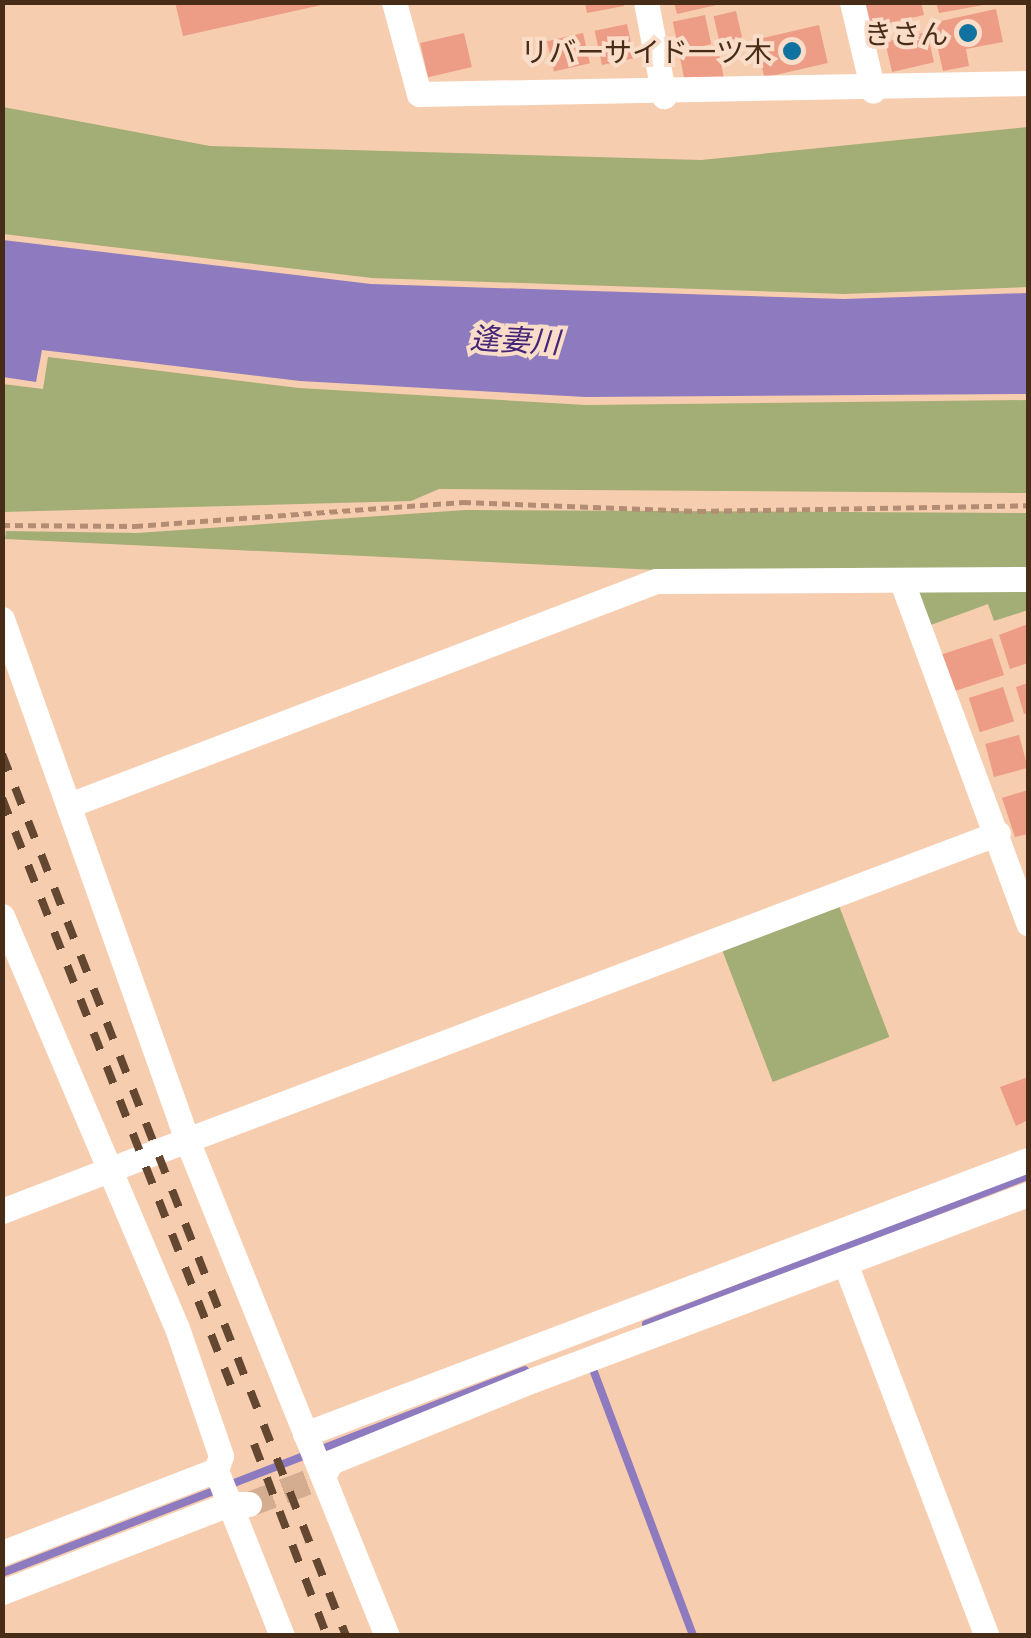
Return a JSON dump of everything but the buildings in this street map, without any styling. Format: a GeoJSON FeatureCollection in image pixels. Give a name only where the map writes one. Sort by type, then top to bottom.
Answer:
{"type":"FeatureCollection","features":[{"type":"Feature","properties":{"kind":"street"},"geometry":{"type":"LineString","coordinates":[[394,2],[419,94],[664,96],[1028,83]]}},
{"type":"Feature","properties":{"kind":"street"},"geometry":{"type":"LineString","coordinates":[[646,2],[664,96]]}},
{"type":"Feature","properties":{"kind":"street"},"geometry":{"type":"LineString","coordinates":[[852,2],[873,91]]}},
{"type":"Feature","properties":{"kind":"street"},"geometry":{"type":"LineString","coordinates":[[72,804],[656,581],[1028,579]]}},
{"type":"Feature","properties":{"kind":"street"},"geometry":{"type":"LineString","coordinates":[[902,582],[998,832],[1028,923]]}},
{"type":"Feature","properties":{"kind":"street"},"geometry":{"type":"LineString","coordinates":[[2,619],[72,804],[188,1140],[387,1636]]}},
{"type":"Feature","properties":{"kind":"street"},"geometry":{"type":"LineString","coordinates":[[2,1210],[998,832]]}},
{"type":"Feature","properties":{"kind":"street"},"geometry":{"type":"LineString","coordinates":[[2,916],[114,1170],[221,1456],[216,1470],[2,1553]]}},
{"type":"Feature","properties":{"kind":"street"},"geometry":{"type":"LineString","coordinates":[[305,1434],[1028,1160]]}},
{"type":"Feature","properties":{"kind":"street"},"geometry":{"type":"LineString","coordinates":[[323,1476],[331,1462],[1028,1194]]}},
{"type":"Feature","properties":{"kind":"street"},"geometry":{"type":"LineString","coordinates":[[845,1263],[986,1636]]}},
{"type":"Feature","properties":{"kind":"street"},"geometry":{"type":"LineString","coordinates":[[216,1470],[239,1504],[282,1636]]}},
{"type":"Feature","properties":{"kind":"street"},"geometry":{"type":"LineString","coordinates":[[2,1592],[239,1504]]}},
{"type":"Feature","properties":{"kind":"path"},"geometry":{"type":"LineString","coordinates":[[2,526],[462,502],[698,511],[1028,505]]}},
{"type":"Feature","properties":{"kind":"green space"},"geometry":{"type":"Polygon","coordinates":[[[3,107],[210,146],[701,160],[1028,127],[1028,287],[844,294],[372,278],[3,234],[3,107]]]}},
{"type":"Feature","properties":{"kind":"green space"},"geometry":{"type":"Polygon","coordinates":[[[48,357],[299,388],[586,405],[1028,400],[1028,493],[439,489],[411,501],[3,512],[3,384],[43,389],[48,357]]]}},
{"type":"Feature","properties":{"kind":"green space"},"geometry":{"type":"Polygon","coordinates":[[[465,510],[1028,513],[1028,570],[658,570],[5,539],[6,531],[137,533],[465,510]]]}},
{"type":"Feature","properties":{"kind":"green space"},"geometry":{"type":"Polygon","coordinates":[[[1028,586],[1028,610],[994,621],[988,604],[928,626],[913,590],[1028,586]]]}},
{"type":"Feature","properties":{"kind":"green space"},"geometry":{"type":"Polygon","coordinates":[[[836,898],[889,1037],[773,1082],[719,943],[836,898]]]}},
{"type":"Feature","properties":{"kind":"water","name":"逢妻川"},"geometry":{"type":"Polygon","coordinates":[[[3,240],[371,284],[844,299],[1028,293],[1028,394],[586,397],[300,381],[42,350],[36,382],[3,377],[3,240]]]}},
{"type":"Feature","properties":{"kind":"waterway"},"geometry":{"type":"LineString","coordinates":[[646,1324],[1028,1176]]}},
{"type":"Feature","properties":{"kind":"waterway"},"geometry":{"type":"LineString","coordinates":[[591,1364],[693,1636]]}},
{"type":"Feature","properties":{"kind":"waterway"},"geometry":{"type":"LineString","coordinates":[[2,1573],[525,1370]]}},
{"type":"Feature","properties":{"kind":"tunnel"},"geometry":{"type":"LineString","coordinates":[[249,1504],[323,1476]]}},
{"type":"Feature","properties":{"kind":"railway"},"geometry":{"type":"LineString","coordinates":[[2,754],[346,1636]]}},
{"type":"Feature","properties":{"kind":"railway"},"geometry":{"type":"LineString","coordinates":[[2,798],[234,1393]]}},
{"type":"Feature","properties":{"kind":"railway"},"geometry":{"type":"LineString","coordinates":[[254,1444],[327,1636]]}},
{"type":"Feature","properties":{"kind":"place","name":"きさん"},"geometry":{"type":"Point","coordinates":[968,33]}},
{"type":"Feature","properties":{"kind":"place","name":"リバーサイド一ツ木"},"geometry":{"type":"Point","coordinates":[792,51]}}]}
